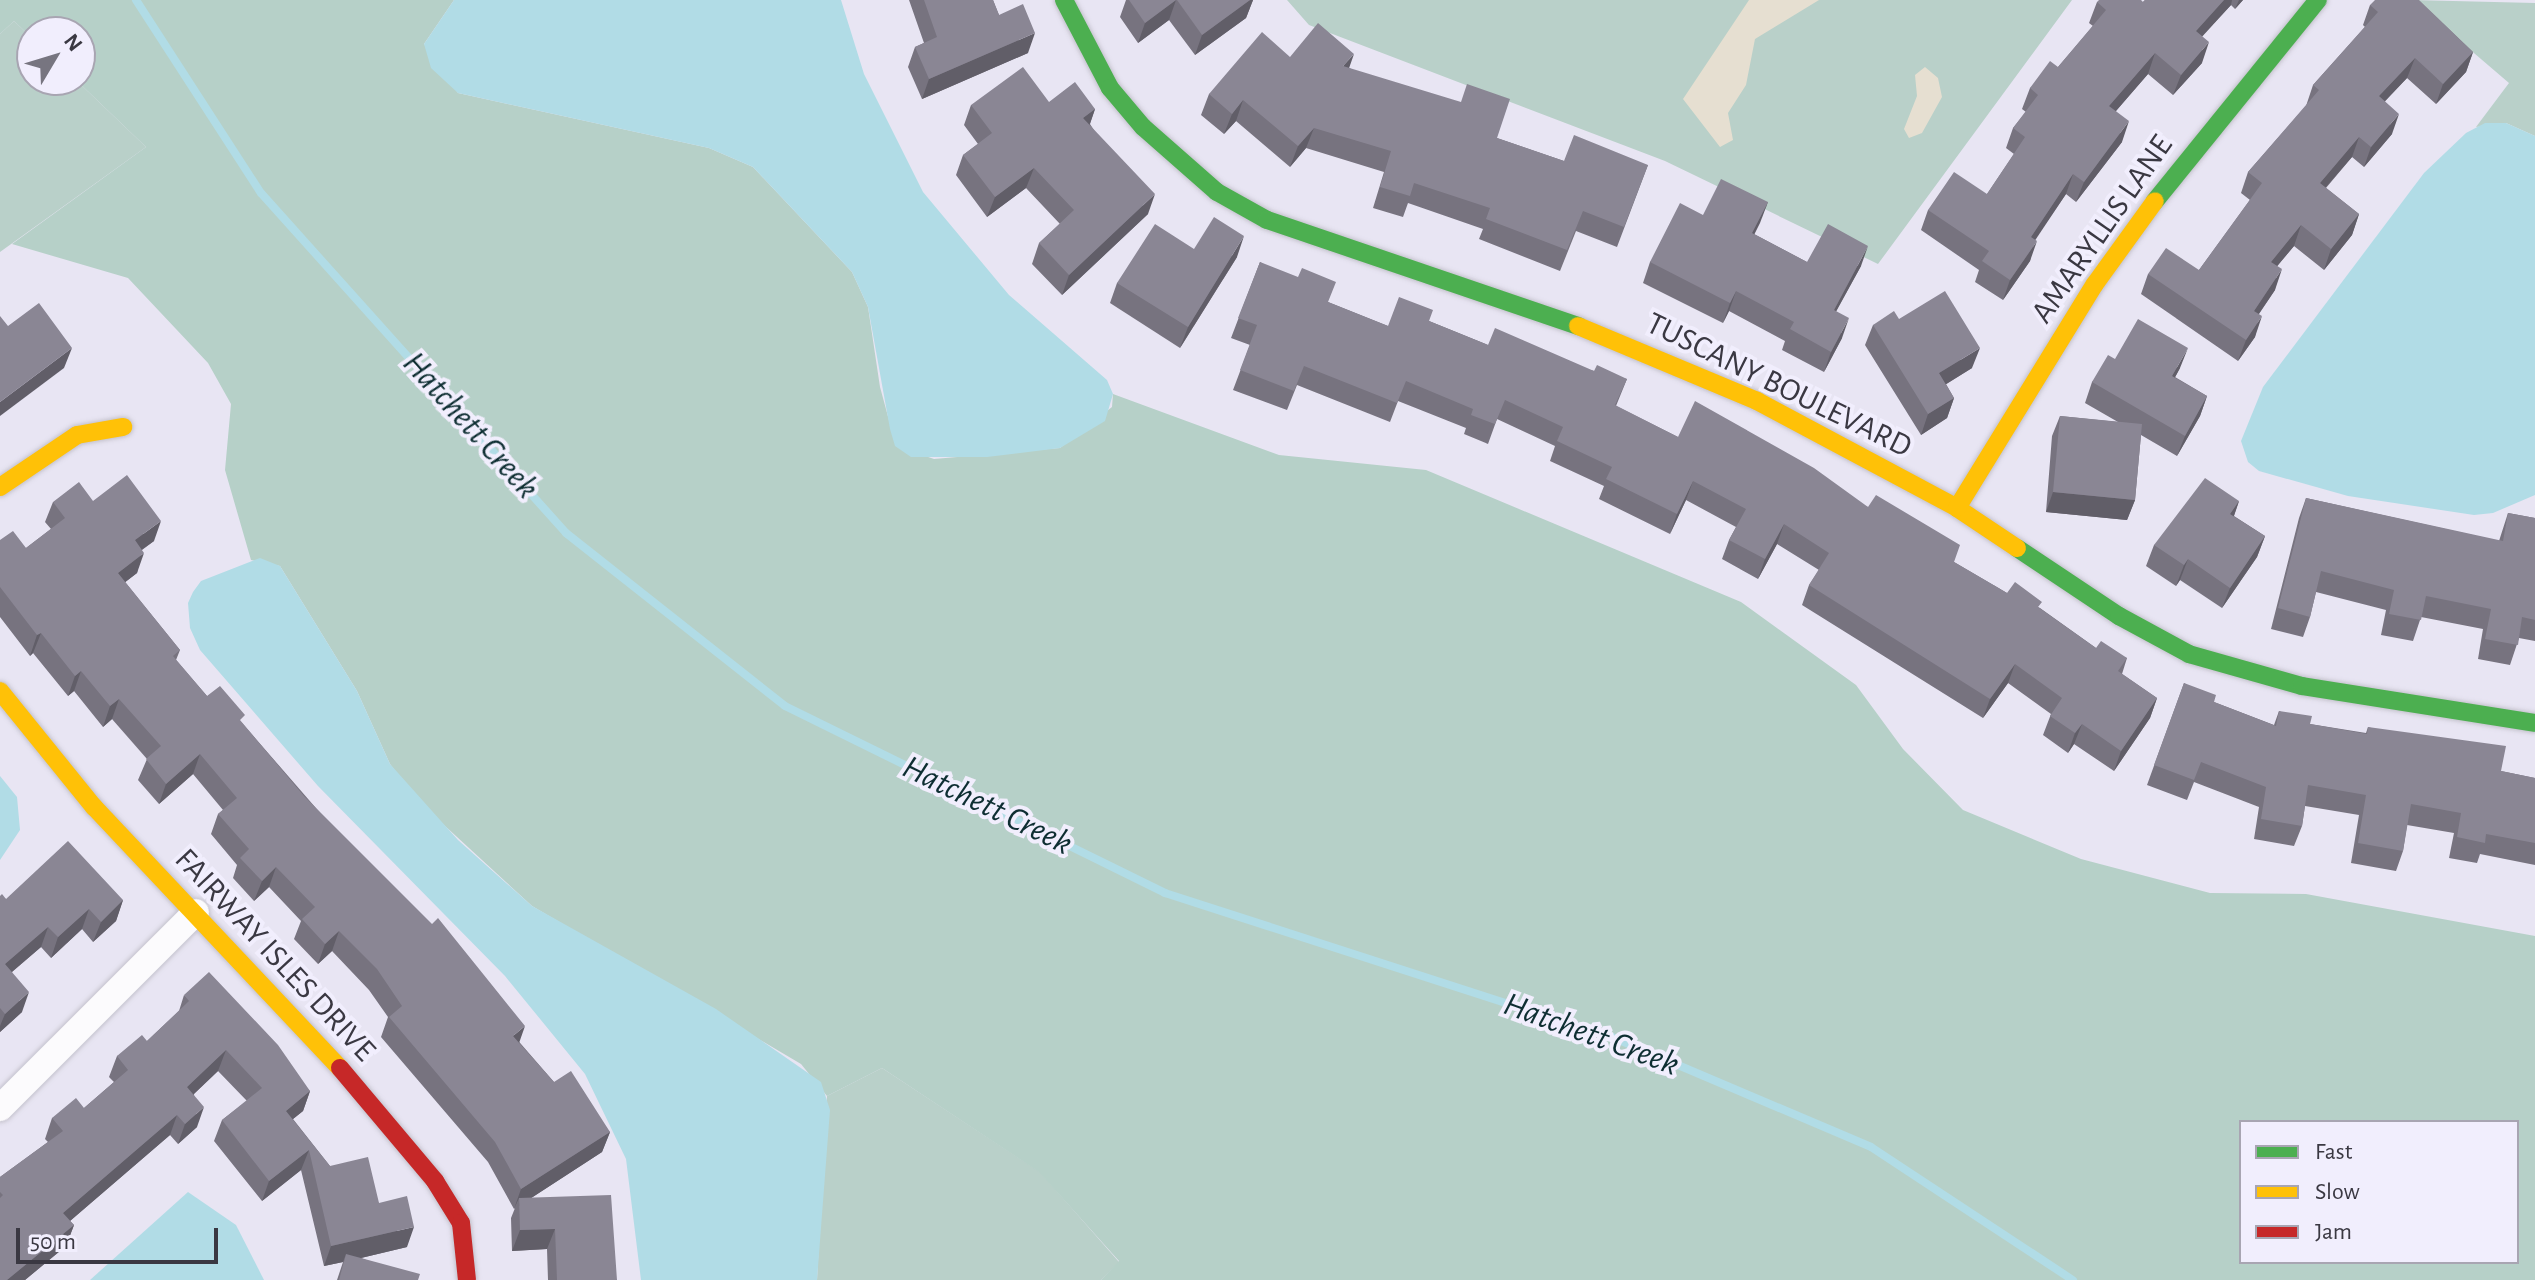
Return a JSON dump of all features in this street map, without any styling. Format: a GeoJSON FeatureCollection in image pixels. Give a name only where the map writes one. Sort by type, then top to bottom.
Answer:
{"type":"FeatureCollection","features":[{"type":"Feature","properties":{"kind":"street","name":"TUSCANY BOULEVARD"},"geometry":{"type":"LineString","coordinates":[[1064,0],[1110,88],[1176,161],[1217,192],[1318,241],[1605,335],[1757,401],[1957,508],[2119,616],[2189,654],[2302,686],[2535,723]]}},
{"type":"Feature","properties":{"kind":"street","name":"AMARYLLIS LANE"},"geometry":{"type":"LineString","coordinates":[[1957,508],[2095,284],[2189,154],[2318,0]]}},
{"type":"Feature","properties":{"kind":"street"},"geometry":{"type":"LineString","coordinates":[[0,487],[66,440],[89,430],[123,427]]}},
{"type":"Feature","properties":{"kind":"street","name":"FAIRWAY ISLES DRIVE"},"geometry":{"type":"LineString","coordinates":[[0,691],[85,797],[327,1052],[451,1202],[467,1245],[467,1280]]}},
{"type":"Feature","properties":{"kind":"street"},"geometry":{"type":"LineString","coordinates":[[0,1108],[196,912]]}},
{"type":"Feature","properties":{"kind":"green space"},"geometry":{"type":"Polygon","coordinates":[[[0,0],[454,0],[424,44],[458,93],[709,148],[753,167],[852,272],[868,307],[880,387],[896,446],[934,459],[1060,448],[1112,407],[1113,394],[1279,455],[1426,470],[1741,602],[1856,685],[1903,749],[1963,810],[2081,859],[2210,893],[2306,894],[2535,936],[2535,1280],[1101,1280],[1119,1261],[1039,1172],[882,1068],[827,1096],[801,1064],[532,906],[419,802],[390,764],[357,691],[280,566],[251,560],[225,470],[231,404],[208,363],[128,278],[12,244],[146,147],[93,96],[96,96],[96,16],[16,16],[16,23],[14,21],[0,34],[0,0]]]}},
{"type":"Feature","properties":{"kind":"green space"},"geometry":{"type":"Polygon","coordinates":[[[1287,0],[2072,0],[1878,264],[1665,161],[1309,25],[1287,0]]]}},
{"type":"Feature","properties":{"kind":"green space"},"geometry":{"type":"Polygon","coordinates":[[[2412,0],[2535,3],[2535,136],[2506,123],[2476,127],[2509,83],[2412,0]]]}},
{"type":"Feature","properties":{"kind":"green space"},"geometry":{"type":"Polygon","coordinates":[[[14,21],[16,23],[16,96],[93,96],[146,147],[0,252],[0,34],[14,21]]]}},
{"type":"Feature","properties":{"kind":"green space"},"geometry":{"type":"Polygon","coordinates":[[[882,1068],[1040,1172],[1119,1262],[1101,1280],[817,1280],[827,1096],[882,1068]]]}},
{"type":"Feature","properties":{"kind":"sand"},"geometry":{"type":"Polygon","coordinates":[[[1749,0],[1819,0],[1755,39],[1746,85],[1728,113],[1733,140],[1720,147],[1683,99],[1749,0]]]}},
{"type":"Feature","properties":{"kind":"sand"},"geometry":{"type":"Polygon","coordinates":[[[1925,67],[1938,78],[1942,97],[1922,133],[1909,138],[1904,129],[1917,96],[1915,75],[1925,67]]]}},
{"type":"Feature","properties":{"kind":"water"},"geometry":{"type":"Polygon","coordinates":[[[454,0],[841,0],[864,74],[923,192],[1009,295],[1107,380],[1113,394],[1105,421],[1060,448],[987,457],[911,457],[895,446],[868,307],[852,272],[753,167],[709,148],[458,93],[431,68],[424,44],[454,0]]]}},
{"type":"Feature","properties":{"kind":"water"},"geometry":{"type":"Polygon","coordinates":[[[2485,123],[2506,123],[2535,136],[2535,495],[2493,513],[2474,515],[2348,496],[2259,471],[2248,462],[2241,441],[2263,387],[2424,173],[2466,133],[2485,123]]]}},
{"type":"Feature","properties":{"kind":"water"},"geometry":{"type":"Polygon","coordinates":[[[260,558],[280,566],[357,691],[390,764],[458,840],[532,906],[716,1009],[821,1082],[830,1110],[817,1280],[641,1280],[626,1159],[585,1074],[505,976],[318,786],[200,650],[190,628],[188,603],[193,592],[201,581],[260,558]]]}},
{"type":"Feature","properties":{"kind":"water"},"geometry":{"type":"Polygon","coordinates":[[[0,776],[17,797],[20,830],[0,860],[0,776]]]}},
{"type":"Feature","properties":{"kind":"water"},"geometry":{"type":"Polygon","coordinates":[[[188,1192],[236,1225],[264,1280],[90,1280],[188,1192]]]}},
{"type":"Feature","properties":{"kind":"building"},"geometry":{"type":"Polygon","coordinates":[[[924,0],[993,0],[999,15],[1023,4],[1035,33],[929,79],[915,47],[937,37],[924,0]]]}},
{"type":"Feature","properties":{"kind":"building"},"geometry":{"type":"Polygon","coordinates":[[[1129,0],[1176,0],[1145,23],[1129,0]]]}},
{"type":"Feature","properties":{"kind":"building"},"geometry":{"type":"Polygon","coordinates":[[[1177,0],[1250,0],[1202,35],[1177,0]]]}},
{"type":"Feature","properties":{"kind":"building"},"geometry":{"type":"Polygon","coordinates":[[[2224,0],[2196,31],[2209,42],[2181,75],[2155,53],[2109,106],[2129,121],[2084,182],[2073,174],[2031,237],[2037,241],[2010,280],[1982,261],[1989,251],[1928,210],[1954,172],[1987,194],[2025,137],[2013,128],[2038,95],[2030,88],[2050,61],[2058,67],[2106,10],[2097,2],[2224,0]]]}},
{"type":"Feature","properties":{"kind":"building"},"geometry":{"type":"Polygon","coordinates":[[[2375,0],[2419,0],[2473,52],[2443,84],[2415,58],[2379,96],[2399,114],[2371,147],[2359,137],[2320,183],[2359,214],[2331,249],[2301,225],[2271,262],[2282,269],[2254,311],[2262,316],[2246,340],[2148,274],[2166,248],[2199,270],[2262,183],[2248,172],[2319,90],[2313,85],[2378,12],[2370,5],[2375,0]]]}},
{"type":"Feature","properties":{"kind":"building"},"geometry":{"type":"Polygon","coordinates":[[[1318,23],[1354,54],[1343,66],[1461,102],[1467,84],[1510,99],[1497,138],[1564,161],[1574,135],[1648,165],[1624,227],[1583,211],[1567,250],[1486,219],[1490,208],[1414,183],[1410,196],[1380,187],[1391,151],[1314,128],[1298,146],[1243,100],[1232,114],[1209,94],[1262,32],[1290,57],[1318,23]]]}},
{"type":"Feature","properties":{"kind":"building"},"geometry":{"type":"Polygon","coordinates":[[[1023,67],[1049,102],[1075,82],[1095,109],[1083,118],[1155,194],[1069,275],[1039,243],[1074,210],[1034,168],[995,197],[963,155],[992,133],[971,105],[1023,67]]]}},
{"type":"Feature","properties":{"kind":"building"},"geometry":{"type":"Polygon","coordinates":[[[1721,179],[1768,202],[1752,233],[1807,262],[1828,224],[1868,246],[1834,310],[1849,318],[1831,352],[1790,329],[1794,322],[1736,291],[1730,303],[1650,262],[1680,203],[1703,215],[1721,179]]]}},
{"type":"Feature","properties":{"kind":"building"},"geometry":{"type":"Polygon","coordinates":[[[1214,217],[1244,236],[1188,327],[1117,283],[1155,224],[1194,249],[1214,217]]]}},
{"type":"Feature","properties":{"kind":"building"},"geometry":{"type":"Polygon","coordinates":[[[1260,262],[1298,277],[1302,268],[1336,282],[1328,302],[1388,326],[1399,297],[1433,310],[1429,321],[1488,345],[1495,328],[1594,371],[1597,365],[1627,379],[1615,405],[1678,437],[1695,401],[1814,468],[1868,507],[1876,495],[1960,545],[1954,562],[2007,593],[2015,582],[2042,602],[2038,607],[2096,648],[2101,641],[2127,658],[2118,671],[2157,698],[2121,751],[2082,724],[2075,733],[2050,716],[2062,698],[2015,664],[1990,699],[1809,585],[1829,553],[1784,524],[1765,559],[1729,540],[1746,509],[1693,481],[1677,514],[1606,479],[1612,467],[1557,441],[1563,427],[1505,400],[1495,424],[1471,415],[1473,409],[1406,381],[1397,403],[1304,366],[1294,391],[1240,370],[1257,325],[1238,318],[1260,262]]]}},
{"type":"Feature","properties":{"kind":"building"},"geometry":{"type":"Polygon","coordinates":[[[1945,291],[1980,348],[1939,373],[1954,398],[1928,414],[1873,325],[1894,311],[1899,319],[1945,291]]]}},
{"type":"Feature","properties":{"kind":"building"},"geometry":{"type":"Polygon","coordinates":[[[39,303],[72,348],[0,402],[0,316],[8,326],[39,303]]]}},
{"type":"Feature","properties":{"kind":"building"},"geometry":{"type":"Polygon","coordinates":[[[2138,319],[2188,348],[2172,376],[2207,396],[2185,436],[2092,382],[2108,355],[2115,359],[2138,319]]]}},
{"type":"Feature","properties":{"kind":"building"},"geometry":{"type":"Polygon","coordinates":[[[2060,416],[2142,424],[2135,500],[2053,492],[2060,416]]]}},
{"type":"Feature","properties":{"kind":"building"},"geometry":{"type":"Polygon","coordinates":[[[127,475],[161,521],[135,540],[144,553],[118,573],[180,650],[173,656],[207,696],[220,686],[245,715],[240,720],[304,796],[432,924],[438,918],[525,1026],[513,1036],[554,1082],[571,1071],[610,1132],[521,1189],[495,1142],[389,1017],[402,1006],[377,969],[339,931],[325,944],[302,919],[315,907],[276,867],[262,881],[240,858],[249,849],[218,814],[237,798],[200,754],[166,784],[146,759],[161,746],[119,699],[110,706],[81,671],[75,676],[41,633],[37,635],[0,587],[0,540],[13,531],[26,548],[65,518],[53,502],[79,482],[93,501],[127,475]]]}},
{"type":"Feature","properties":{"kind":"building"},"geometry":{"type":"Polygon","coordinates":[[[2205,478],[2239,501],[2230,514],[2265,536],[2230,588],[2188,559],[2184,565],[2154,545],[2205,478]]]}},
{"type":"Feature","properties":{"kind":"building"},"geometry":{"type":"Polygon","coordinates":[[[2306,498],[2503,541],[2508,513],[2535,518],[2535,620],[2522,617],[2518,645],[2485,639],[2491,609],[2426,596],[2421,620],[2389,614],[2394,590],[2321,571],[2310,617],[2278,608],[2306,498]]]}},
{"type":"Feature","properties":{"kind":"building"},"geometry":{"type":"Polygon","coordinates":[[[2184,683],[2216,695],[2214,702],[2276,726],[2279,711],[2312,716],[2310,724],[2367,734],[2368,727],[2506,746],[2501,771],[2535,778],[2535,843],[2486,834],[2485,843],[2457,837],[2461,813],[2411,804],[2403,851],[2358,843],[2366,795],[2308,785],[2302,826],[2261,819],[2266,787],[2201,762],[2194,780],[2154,765],[2184,683]]]}},
{"type":"Feature","properties":{"kind":"building"},"geometry":{"type":"Polygon","coordinates":[[[68,841],[123,900],[101,922],[89,909],[58,937],[48,927],[5,964],[29,992],[5,1014],[0,1008],[0,896],[2,894],[6,899],[68,841]]]}},
{"type":"Feature","properties":{"kind":"building"},"geometry":{"type":"Polygon","coordinates":[[[209,972],[278,1045],[310,1091],[286,1111],[330,1166],[368,1157],[379,1203],[407,1196],[414,1227],[331,1246],[309,1150],[269,1181],[222,1120],[262,1088],[226,1050],[187,1087],[204,1107],[185,1124],[177,1115],[63,1213],[74,1225],[7,1280],[0,1280],[0,1198],[3,1195],[0,1192],[0,1177],[63,1131],[52,1118],[76,1098],[84,1108],[128,1070],[117,1056],[142,1035],[147,1041],[189,1001],[184,995],[209,972]]]}},
{"type":"Feature","properties":{"kind":"building"},"geometry":{"type":"Polygon","coordinates":[[[611,1195],[617,1280],[557,1280],[555,1229],[520,1230],[519,1198],[611,1195]]]}},
{"type":"Feature","properties":{"kind":"building"},"geometry":{"type":"Polygon","coordinates":[[[346,1254],[420,1274],[418,1280],[339,1280],[346,1254]]]}},
{"type":"Feature","properties":{"kind":"waterway","name":"Hatchett Creek"},"geometry":{"type":"LineString","coordinates":[[136,0],[261,193],[566,533],[785,706],[1165,893],[1612,1037],[1871,1147],[2073,1280]]}},
{"type":"Feature","properties":{"kind":"traffic: fast"},"geometry":{"type":"LineString","coordinates":[[1064,0],[1110,88],[1143,127],[1217,192],[1267,220],[1578,326]]}},
{"type":"Feature","properties":{"kind":"traffic: fast"},"geometry":{"type":"LineString","coordinates":[[2155,201],[2318,0]]}},
{"type":"Feature","properties":{"kind":"traffic: fast"},"geometry":{"type":"LineString","coordinates":[[2017,548],[2119,616],[2189,654],[2302,686],[2535,723]]}},
{"type":"Feature","properties":{"kind":"traffic: slow"},"geometry":{"type":"LineString","coordinates":[[1957,508],[2095,284],[2155,201]]}},
{"type":"Feature","properties":{"kind":"traffic: slow"},"geometry":{"type":"LineString","coordinates":[[1578,326],[1757,401],[1957,508],[2017,548]]}},
{"type":"Feature","properties":{"kind":"traffic: slow"},"geometry":{"type":"LineString","coordinates":[[0,487],[77,435],[123,427]]}},
{"type":"Feature","properties":{"kind":"traffic: slow"},"geometry":{"type":"LineString","coordinates":[[0,691],[94,807],[340,1068]]}},
{"type":"Feature","properties":{"kind":"traffic: jam"},"geometry":{"type":"LineString","coordinates":[[340,1068],[435,1181],[461,1223],[467,1280]]}}]}
